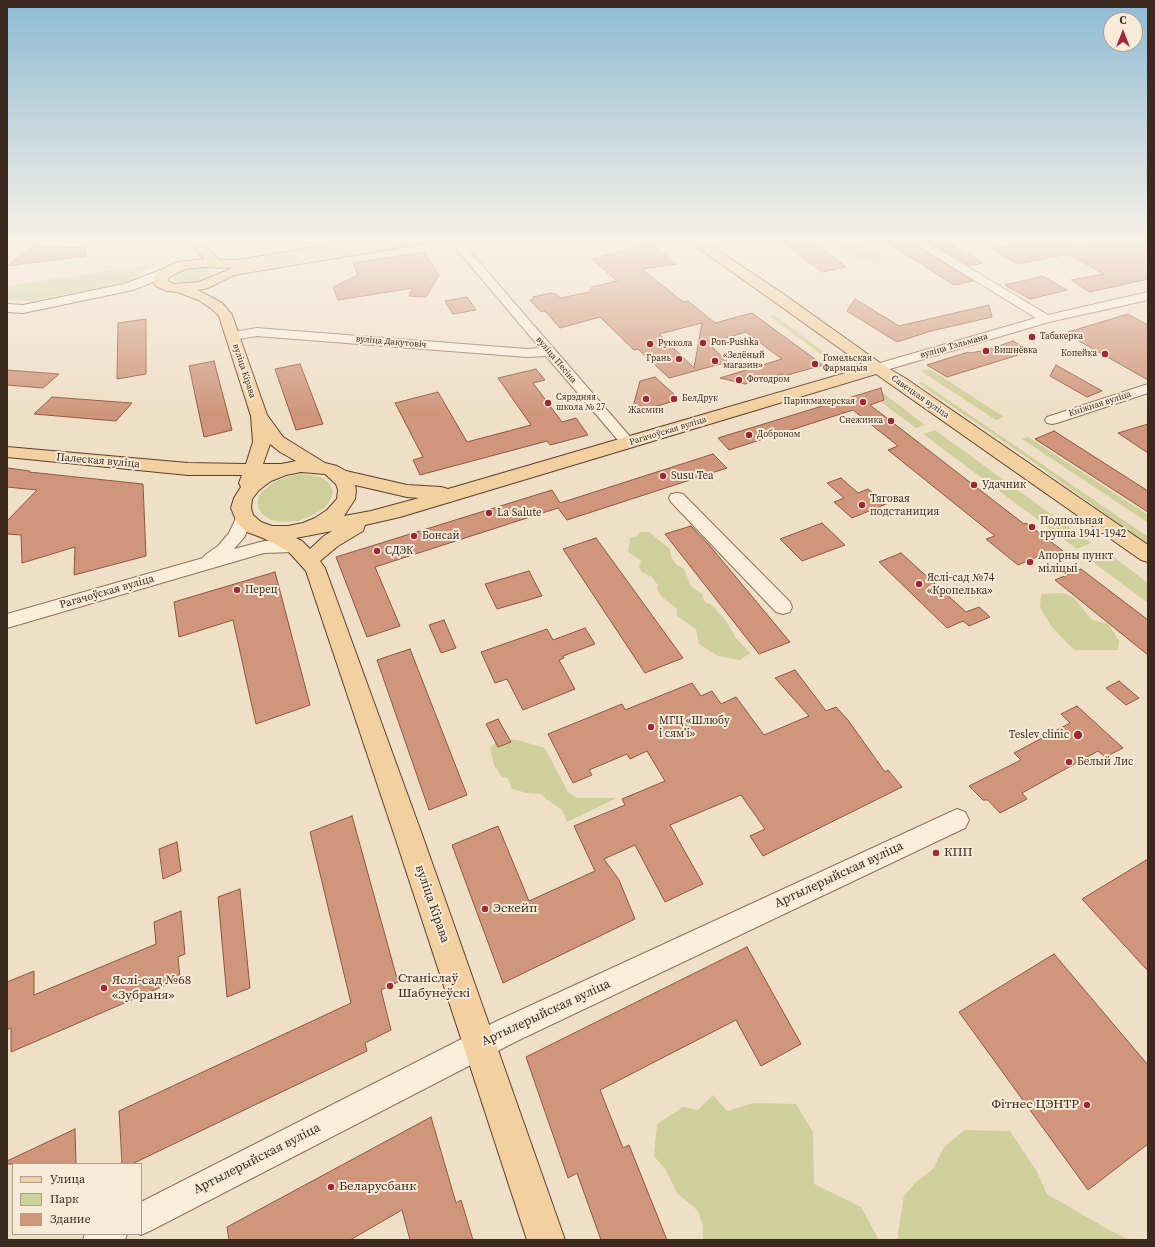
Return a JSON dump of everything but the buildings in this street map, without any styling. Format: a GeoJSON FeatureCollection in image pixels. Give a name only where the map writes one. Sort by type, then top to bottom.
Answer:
{"type":"FeatureCollection","features":[{"type":"Feature","properties":{"kind":"main road"},"geometry":{"type":"LineString","coordinates":[[7,308],[23,309],[79,297]]}},
{"type":"Feature","properties":{"kind":"main road"},"geometry":{"type":"LineString","coordinates":[[204,297],[224,301],[224,297]]}},
{"type":"Feature","properties":{"kind":"main road","name":"вуліца Кірава"},"geometry":{"type":"LineString","coordinates":[[220,297],[224,301],[233,336],[259,416],[262,442],[243,498]]}},
{"type":"Feature","properties":{"kind":"main road","name":"Савецкая вуліца"},"geometry":{"type":"LineString","coordinates":[[779,297],[878,368],[899,381],[1148,555]]}},
{"type":"Feature","properties":{"kind":"main road","name":"Рагачоўская вуліца"},"geometry":{"type":"LineString","coordinates":[[267,540],[331,521],[371,518],[878,368]]}},
{"type":"Feature","properties":{"kind":"main road"},"geometry":{"type":"LineString","coordinates":[[188,469],[222,463],[244,453],[251,444],[259,416]]}},
{"type":"Feature","properties":{"kind":"main road","name":"вуліца Кірава"},"geometry":{"type":"LineString","coordinates":[[259,416],[277,441],[286,448],[319,467]]}},
{"type":"Feature","properties":{"kind":"main road","name":"Палеская вуліца"},"geometry":{"type":"LineString","coordinates":[[7,452],[188,469],[281,470]]}},
{"type":"Feature","properties":{"kind":"main road"},"geometry":{"type":"LineString","coordinates":[[267,540],[244,518],[241,508],[243,498],[252,486],[265,477],[281,470],[301,466],[319,467],[331,470],[340,476],[345,483],[347,490],[346,499],[342,507],[331,521],[319,545],[316,561]]}},
{"type":"Feature","properties":{"kind":"main road","name":"Палеская вуліца"},"geometry":{"type":"LineString","coordinates":[[188,469],[211,474],[227,480],[236,488],[243,498]]}},
{"type":"Feature","properties":{"kind":"main road","name":"Рагачоўская вуліца"},"geometry":{"type":"LineString","coordinates":[[340,476],[406,490],[430,493],[458,493]]}},
{"type":"Feature","properties":{"kind":"main road"},"geometry":{"type":"LineString","coordinates":[[316,561],[331,541],[349,529],[371,518]]}},
{"type":"Feature","properties":{"kind":"main road","name":"вуліца Кірава"},"geometry":{"type":"LineString","coordinates":[[267,540],[295,546],[316,561],[546,1240]]}},
{"type":"Feature","properties":{"kind":"street","name":"вуліца Песіна"},"geometry":{"type":"LineString","coordinates":[[502,297],[628,443]]}},
{"type":"Feature","properties":{"kind":"street"},"geometry":{"type":"LineString","coordinates":[[1008,297],[1046,320]]}},
{"type":"Feature","properties":{"kind":"street","name":"вуліца Тэльмана"},"geometry":{"type":"LineString","coordinates":[[878,368],[1046,320],[1143,297]]}},
{"type":"Feature","properties":{"kind":"street","name":"вуліца Дакутовіч"},"geometry":{"type":"LineString","coordinates":[[233,336],[256,332],[513,352],[549,352]]}},
{"type":"Feature","properties":{"kind":"street","name":"Кніжная вуліца"},"geometry":{"type":"LineString","coordinates":[[1052,420],[1148,388]]}},
{"type":"Feature","properties":{"kind":"street"},"geometry":{"type":"LineString","coordinates":[[678,498],[783,607]]}},
{"type":"Feature","properties":{"kind":"street","name":"Рагачоўская вуліца"},"geometry":{"type":"LineString","coordinates":[[207,563],[224,550],[236,536],[244,518]]}},
{"type":"Feature","properties":{"kind":"street","name":"Рагачоўская вуліца"},"geometry":{"type":"LineString","coordinates":[[7,621],[207,563],[267,540]]}},
{"type":"Feature","properties":{"kind":"street","name":"Артылерыйская вуліца"},"geometry":{"type":"LineString","coordinates":[[142,1218],[479,1045],[957,820]]}},
{"type":"Feature","properties":{"kind":"street"},"geometry":{"type":"LineString","coordinates":[[99,1240],[109,1235]]}},
{"type":"Feature","properties":{"kind":"green space"},"geometry":{"type":"Polygon","coordinates":[[[7,297],[51,297],[32,301],[7,300],[7,297]]]}},
{"type":"Feature","properties":{"kind":"green space"},"geometry":{"type":"Polygon","coordinates":[[[774,315],[839,363],[834,364],[769,316],[774,315]]]}},
{"type":"Feature","properties":{"kind":"green space"},"geometry":{"type":"Polygon","coordinates":[[[930,369],[1004,417],[996,420],[921,371],[930,369]]]}},
{"type":"Feature","properties":{"kind":"green space"},"geometry":{"type":"Polygon","coordinates":[[[922,382],[1148,537],[1148,545],[1032,461],[918,383],[922,382]]]}},
{"type":"Feature","properties":{"kind":"green space"},"geometry":{"type":"Polygon","coordinates":[[[883,393],[925,425],[916,428],[873,396],[883,393]]]}},
{"type":"Feature","properties":{"kind":"green space"},"geometry":{"type":"Polygon","coordinates":[[[935,430],[1091,543],[1077,549],[923,434],[935,430]]]}},
{"type":"Feature","properties":{"kind":"green space"},"geometry":{"type":"Polygon","coordinates":[[[1028,437],[1148,515],[1148,523],[1022,439],[1028,437]]]}},
{"type":"Feature","properties":{"kind":"green space"},"geometry":{"type":"Polygon","coordinates":[[[299,474],[323,478],[330,484],[333,492],[330,501],[323,509],[298,521],[284,522],[271,520],[262,514],[258,507],[258,498],[264,490],[274,482],[299,474]]]}},
{"type":"Feature","properties":{"kind":"green space"},"geometry":{"type":"Polygon","coordinates":[[[639,532],[649,532],[670,549],[671,557],[677,565],[684,569],[691,586],[702,594],[705,602],[713,606],[727,622],[736,638],[750,653],[740,660],[718,656],[699,644],[696,629],[677,616],[677,609],[661,596],[657,589],[658,585],[652,577],[642,572],[639,568],[641,561],[628,552],[630,538],[637,536],[639,532]]]}},
{"type":"Feature","properties":{"kind":"green space"},"geometry":{"type":"Polygon","coordinates":[[[1107,552],[1148,583],[1148,603],[1090,560],[1107,552]]]}},
{"type":"Feature","properties":{"kind":"green space"},"geometry":{"type":"Polygon","coordinates":[[[1064,593],[1074,598],[1092,620],[1108,624],[1119,641],[1118,650],[1074,650],[1051,626],[1040,608],[1041,594],[1064,593]]]}},
{"type":"Feature","properties":{"kind":"green space"},"geometry":{"type":"Polygon","coordinates":[[[503,739],[517,740],[545,748],[568,792],[577,798],[617,798],[567,822],[562,810],[546,799],[542,794],[527,793],[512,789],[508,778],[502,777],[494,765],[490,748],[495,743],[503,739]]]}},
{"type":"Feature","properties":{"kind":"green space"},"geometry":{"type":"Polygon","coordinates":[[[713,1095],[727,1111],[753,1103],[796,1104],[813,1132],[814,1184],[861,1207],[879,1240],[703,1240],[703,1226],[698,1211],[677,1193],[665,1169],[654,1156],[657,1124],[683,1107],[698,1110],[713,1095]]]}},
{"type":"Feature","properties":{"kind":"green space"},"geometry":{"type":"Polygon","coordinates":[[[965,1130],[1010,1131],[1037,1172],[1047,1194],[1109,1230],[1131,1240],[898,1240],[904,1196],[917,1181],[932,1170],[945,1146],[965,1130]]]}},
{"type":"Feature","properties":{"kind":"place","name":"Табакерка"},"geometry":{"type":"Point","coordinates":[1032,337]}},
{"type":"Feature","properties":{"kind":"place","name":"Pon-Pushka"},"geometry":{"type":"Point","coordinates":[703,343]}},
{"type":"Feature","properties":{"kind":"place","name":"Руккола"},"geometry":{"type":"Point","coordinates":[650,344]}},
{"type":"Feature","properties":{"kind":"place","name":"Вишнёвка"},"geometry":{"type":"Point","coordinates":[986,351]}},
{"type":"Feature","properties":{"kind":"place","name":"Копейка"},"geometry":{"type":"Point","coordinates":[1105,354]}},
{"type":"Feature","properties":{"kind":"place","name":"Грань"},"geometry":{"type":"Point","coordinates":[679,359]}},
{"type":"Feature","properties":{"kind":"place","name":"«Зелёный магазин»"},"geometry":{"type":"Point","coordinates":[715,361]}},
{"type":"Feature","properties":{"kind":"place","name":"Гомельская Фармацыя"},"geometry":{"type":"Point","coordinates":[815,364]}},
{"type":"Feature","properties":{"kind":"place","name":"Фотодром"},"geometry":{"type":"Point","coordinates":[739,380]}},
{"type":"Feature","properties":{"kind":"place","name":"Жасмин"},"geometry":{"type":"Point","coordinates":[646,399]}},
{"type":"Feature","properties":{"kind":"place","name":"БелДрук"},"geometry":{"type":"Point","coordinates":[674,399]}},
{"type":"Feature","properties":{"kind":"place","name":"Парикмахерская"},"geometry":{"type":"Point","coordinates":[863,402]}},
{"type":"Feature","properties":{"kind":"place","name":"Сярэдняя школа № 27"},"geometry":{"type":"Point","coordinates":[548,403]}},
{"type":"Feature","properties":{"kind":"place","name":"Снежинка"},"geometry":{"type":"Point","coordinates":[891,421]}},
{"type":"Feature","properties":{"kind":"place","name":"Доброном"},"geometry":{"type":"Point","coordinates":[749,435]}},
{"type":"Feature","properties":{"kind":"place","name":"Susu Tea"},"geometry":{"type":"Point","coordinates":[663,476]}},
{"type":"Feature","properties":{"kind":"place","name":"Удачник"},"geometry":{"type":"Point","coordinates":[974,485]}},
{"type":"Feature","properties":{"kind":"place","name":"Тяговая подстаниция"},"geometry":{"type":"Point","coordinates":[862,505]}},
{"type":"Feature","properties":{"kind":"place","name":"La Salute"},"geometry":{"type":"Point","coordinates":[489,513]}},
{"type":"Feature","properties":{"kind":"place","name":"Подпольная группа 1941-1942"},"geometry":{"type":"Point","coordinates":[1032,527]}},
{"type":"Feature","properties":{"kind":"place","name":"Бонсай"},"geometry":{"type":"Point","coordinates":[414,536]}},
{"type":"Feature","properties":{"kind":"place","name":"СДЭК"},"geometry":{"type":"Point","coordinates":[377,551]}},
{"type":"Feature","properties":{"kind":"place","name":"Апорны пункт міліцыі"},"geometry":{"type":"Point","coordinates":[1030,562]}},
{"type":"Feature","properties":{"kind":"place","name":"Яслі-сад №74 «Кропелька»"},"geometry":{"type":"Point","coordinates":[919,584]}},
{"type":"Feature","properties":{"kind":"place","name":"Перец"},"geometry":{"type":"Point","coordinates":[237,590]}},
{"type":"Feature","properties":{"kind":"place","name":"МГЦ «Шлюбу і сямʼі»"},"geometry":{"type":"Point","coordinates":[651,727]}},
{"type":"Feature","properties":{"kind":"place","name":"Teslev clinic"},"geometry":{"type":"Point","coordinates":[1078,735]}},
{"type":"Feature","properties":{"kind":"place","name":"Белый Лис"},"geometry":{"type":"Point","coordinates":[1069,762]}},
{"type":"Feature","properties":{"kind":"place","name":"КПП"},"geometry":{"type":"Point","coordinates":[936,853]}},
{"type":"Feature","properties":{"kind":"place","name":"Эскейп"},"geometry":{"type":"Point","coordinates":[485,909]}},
{"type":"Feature","properties":{"kind":"place","name":"Станіслаў Шабунеўскі"},"geometry":{"type":"Point","coordinates":[390,986]}},
{"type":"Feature","properties":{"kind":"place","name":"Яслі-сад №68 «Зубраня»"},"geometry":{"type":"Point","coordinates":[104,988]}},
{"type":"Feature","properties":{"kind":"place","name":"Фітнес ЦЭНТР"},"geometry":{"type":"Point","coordinates":[1087,1105]}},
{"type":"Feature","properties":{"kind":"place","name":"Беларусбанк"},"geometry":{"type":"Point","coordinates":[331,1187]}}]}
